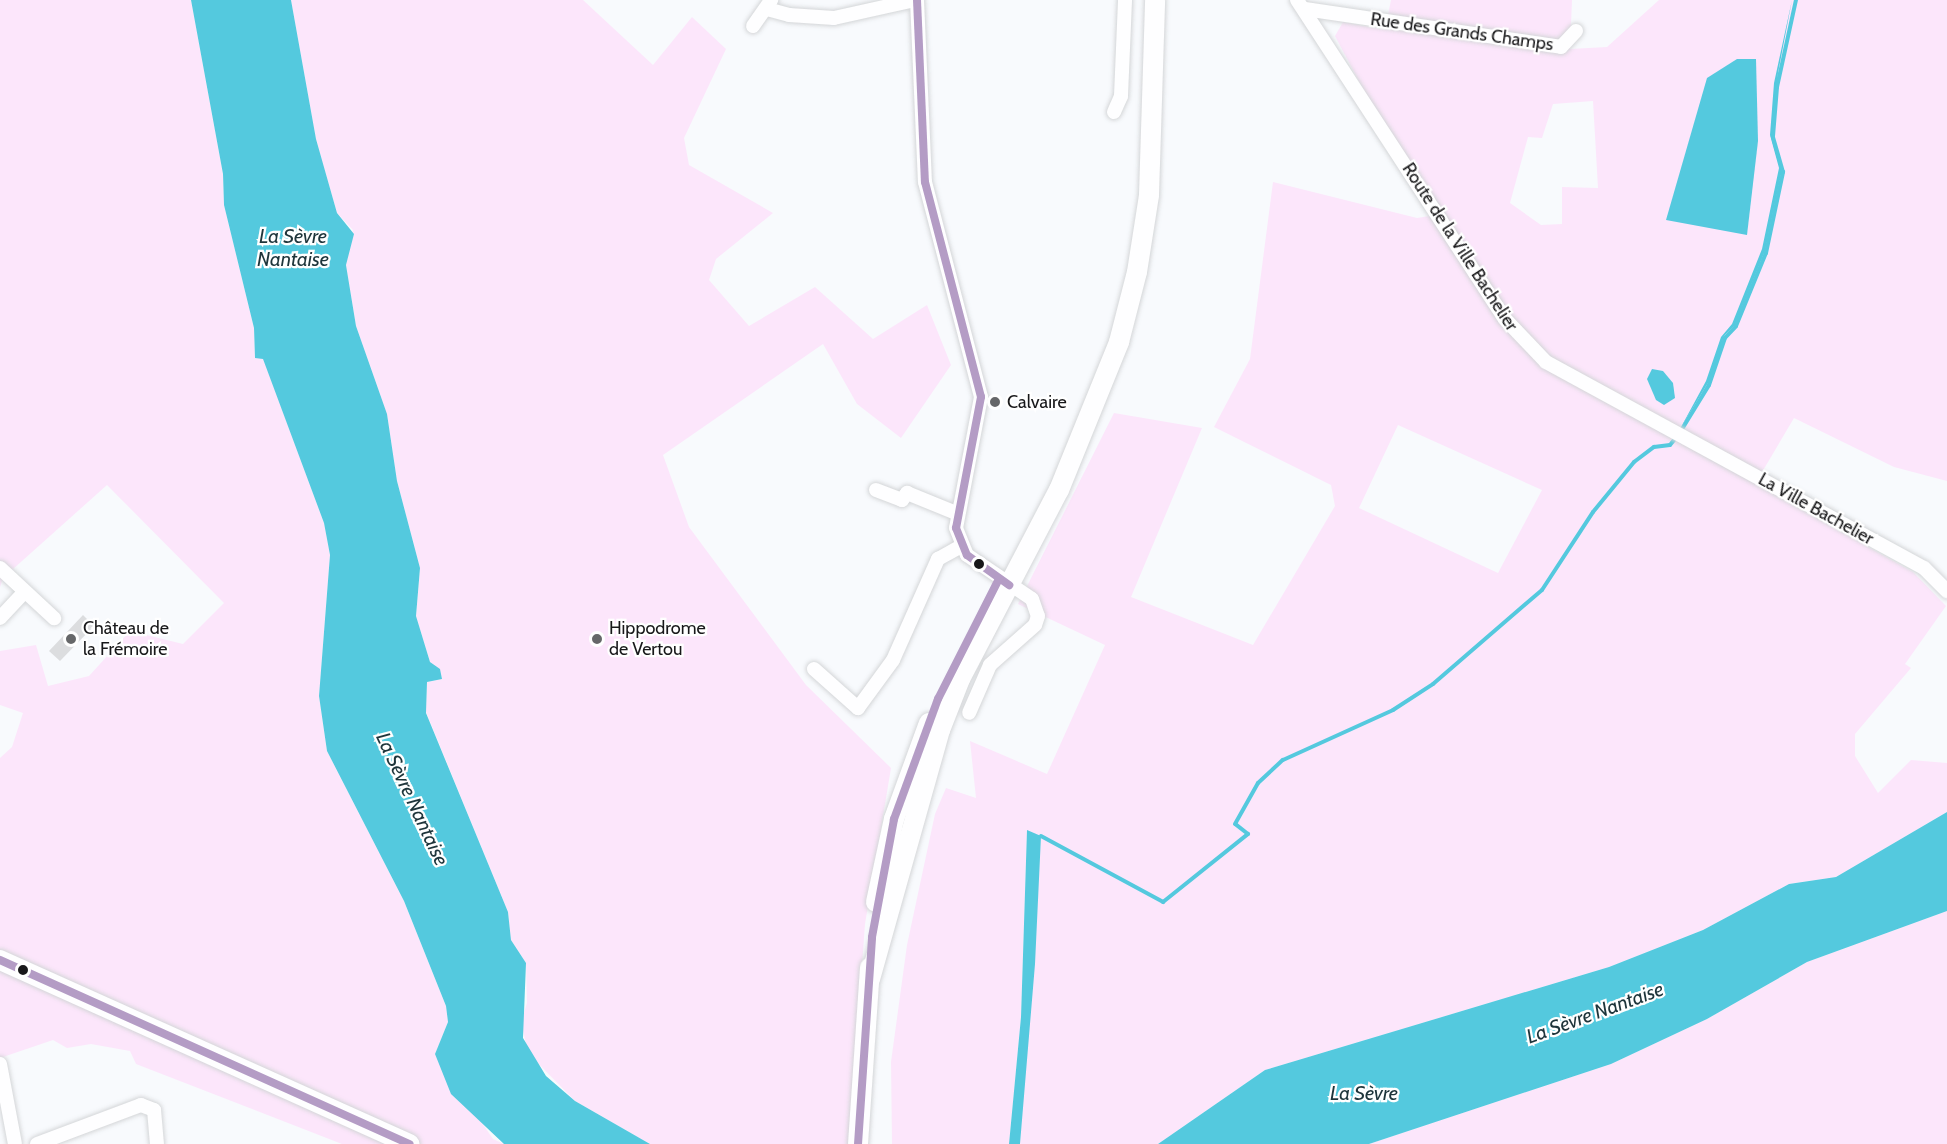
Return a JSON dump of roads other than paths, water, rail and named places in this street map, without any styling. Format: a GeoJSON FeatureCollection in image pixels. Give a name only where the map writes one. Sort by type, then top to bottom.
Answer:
{"type":"FeatureCollection","features":[{"type":"Feature","properties":{"kind":"street"},"geometry":{"type":"LineString","coordinates":[[753,26],[769,4],[789,15],[834,18],[916,0],[926,182],[981,397],[956,513],[962,546],[1004,582],[1032,599],[1038,616],[1035,625],[990,665],[969,713]]}},
{"type":"Feature","properties":{"kind":"street"},"geometry":{"type":"LineString","coordinates":[[1114,112],[1121,96],[1125,0]]}},
{"type":"Feature","properties":{"kind":"street"},"geometry":{"type":"LineString","coordinates":[[858,1144],[877,897],[894,819],[938,699],[1059,490],[1119,342],[1137,272],[1149,195],[1155,0]]}},
{"type":"Feature","properties":{"kind":"street","name":"Rue des Grands Champs"},"geometry":{"type":"LineString","coordinates":[[1301,5],[1561,47],[1576,31]]}},
{"type":"Feature","properties":{"kind":"street","name":"Route de la Ville Bachelier"},"geometry":{"type":"LineString","coordinates":[[1301,5],[1521,338],[1565,374],[1679,434]]}},
{"type":"Feature","properties":{"kind":"street","name":"La Ville Bachelier"},"geometry":{"type":"LineString","coordinates":[[1679,434],[1924,568],[1947,591]]}},
{"type":"Feature","properties":{"kind":"street"},"geometry":{"type":"LineString","coordinates":[[876,490],[902,500],[907,493],[956,513]]}},
{"type":"Feature","properties":{"kind":"street"},"geometry":{"type":"LineString","coordinates":[[814,669],[858,708],[893,660],[938,559],[962,546]]}},
{"type":"Feature","properties":{"kind":"street"},"geometry":{"type":"LineString","coordinates":[[0,568],[54,618]]}},
{"type":"Feature","properties":{"kind":"street"},"geometry":{"type":"LineString","coordinates":[[870,979],[929,764],[960,679],[1004,582]]}},
{"type":"Feature","properties":{"kind":"street"},"geometry":{"type":"LineString","coordinates":[[0,618],[24,592]]}},
{"type":"Feature","properties":{"kind":"street"},"geometry":{"type":"LineString","coordinates":[[0,960],[410,1144]]}},
{"type":"Feature","properties":{"kind":"street"},"geometry":{"type":"LineString","coordinates":[[0,1064],[15,1144]]}},
{"type":"Feature","properties":{"kind":"street"},"geometry":{"type":"LineString","coordinates":[[37,1144],[141,1105],[154,1110],[157,1144]]}},
{"type":"Feature","properties":{"kind":"water","name":"La Sèvre Nantaise"},"geometry":{"type":"Polygon","coordinates":[[[191,0],[291,0],[316,139],[337,213],[354,234],[346,265],[356,326],[387,414],[397,481],[420,568],[416,616],[430,662],[440,669],[442,679],[427,682],[426,713],[508,912],[511,940],[526,963],[523,1038],[546,1076],[575,1101],[650,1144],[504,1144],[451,1094],[435,1054],[448,1022],[446,1006],[404,901],[327,751],[319,696],[330,555],[324,523],[263,359],[255,358],[254,328],[224,205],[223,174],[191,0]]]}},
{"type":"Feature","properties":{"kind":"water"},"geometry":{"type":"Polygon","coordinates":[[[1792,0],[1778,73],[1773,133],[1782,170],[1765,251],[1735,325],[1724,336],[1711,378],[1680,429],[1706,381],[1721,337],[1732,324],[1762,249],[1779,168],[1770,135],[1774,83],[1792,0]]]}},
{"type":"Feature","properties":{"kind":"water"},"geometry":{"type":"Polygon","coordinates":[[[1737,59],[1756,59],[1758,141],[1747,235],[1666,220],[1707,78],[1737,59]]]}},
{"type":"Feature","properties":{"kind":"water"},"geometry":{"type":"Polygon","coordinates":[[[1652,369],[1663,371],[1673,383],[1675,398],[1664,405],[1656,400],[1647,379],[1652,369]]]}},
{"type":"Feature","properties":{"kind":"water","name":"La Sèvre"},"geometry":{"type":"Polygon","coordinates":[[[1947,812],[1947,911],[1807,962],[1707,1019],[1611,1064],[1369,1144],[1158,1144],[1265,1070],[1609,967],[1703,930],[1789,884],[1836,877],[1947,812]]]}},
{"type":"Feature","properties":{"kind":"water"},"geometry":{"type":"Polygon","coordinates":[[[1027,830],[1041,836],[1035,964],[1020,1144],[1009,1144],[1021,1017],[1027,830]]]}},
{"type":"Feature","properties":{"kind":"waterway"},"geometry":{"type":"LineString","coordinates":[[1041,836],[1163,902],[1248,834],[1235,824],[1258,783],[1283,760],[1393,710],[1433,684],[1542,590],[1593,512],[1634,462],[1654,447],[1670,445],[1679,434],[1709,385],[1725,338],[1736,326],[1766,253],[1783,172],[1773,136],[1777,87],[1796,0]]}},
{"type":"Feature","properties":{"kind":"place","name":"Calvaire"},"geometry":{"type":"Point","coordinates":[995,402]}},
{"type":"Feature","properties":{"kind":"place","name":"Château de la Frémoire"},"geometry":{"type":"Point","coordinates":[71,639]}},
{"type":"Feature","properties":{"kind":"place","name":"Hippodrome de Vertou"},"geometry":{"type":"Point","coordinates":[597,639]}}]}
